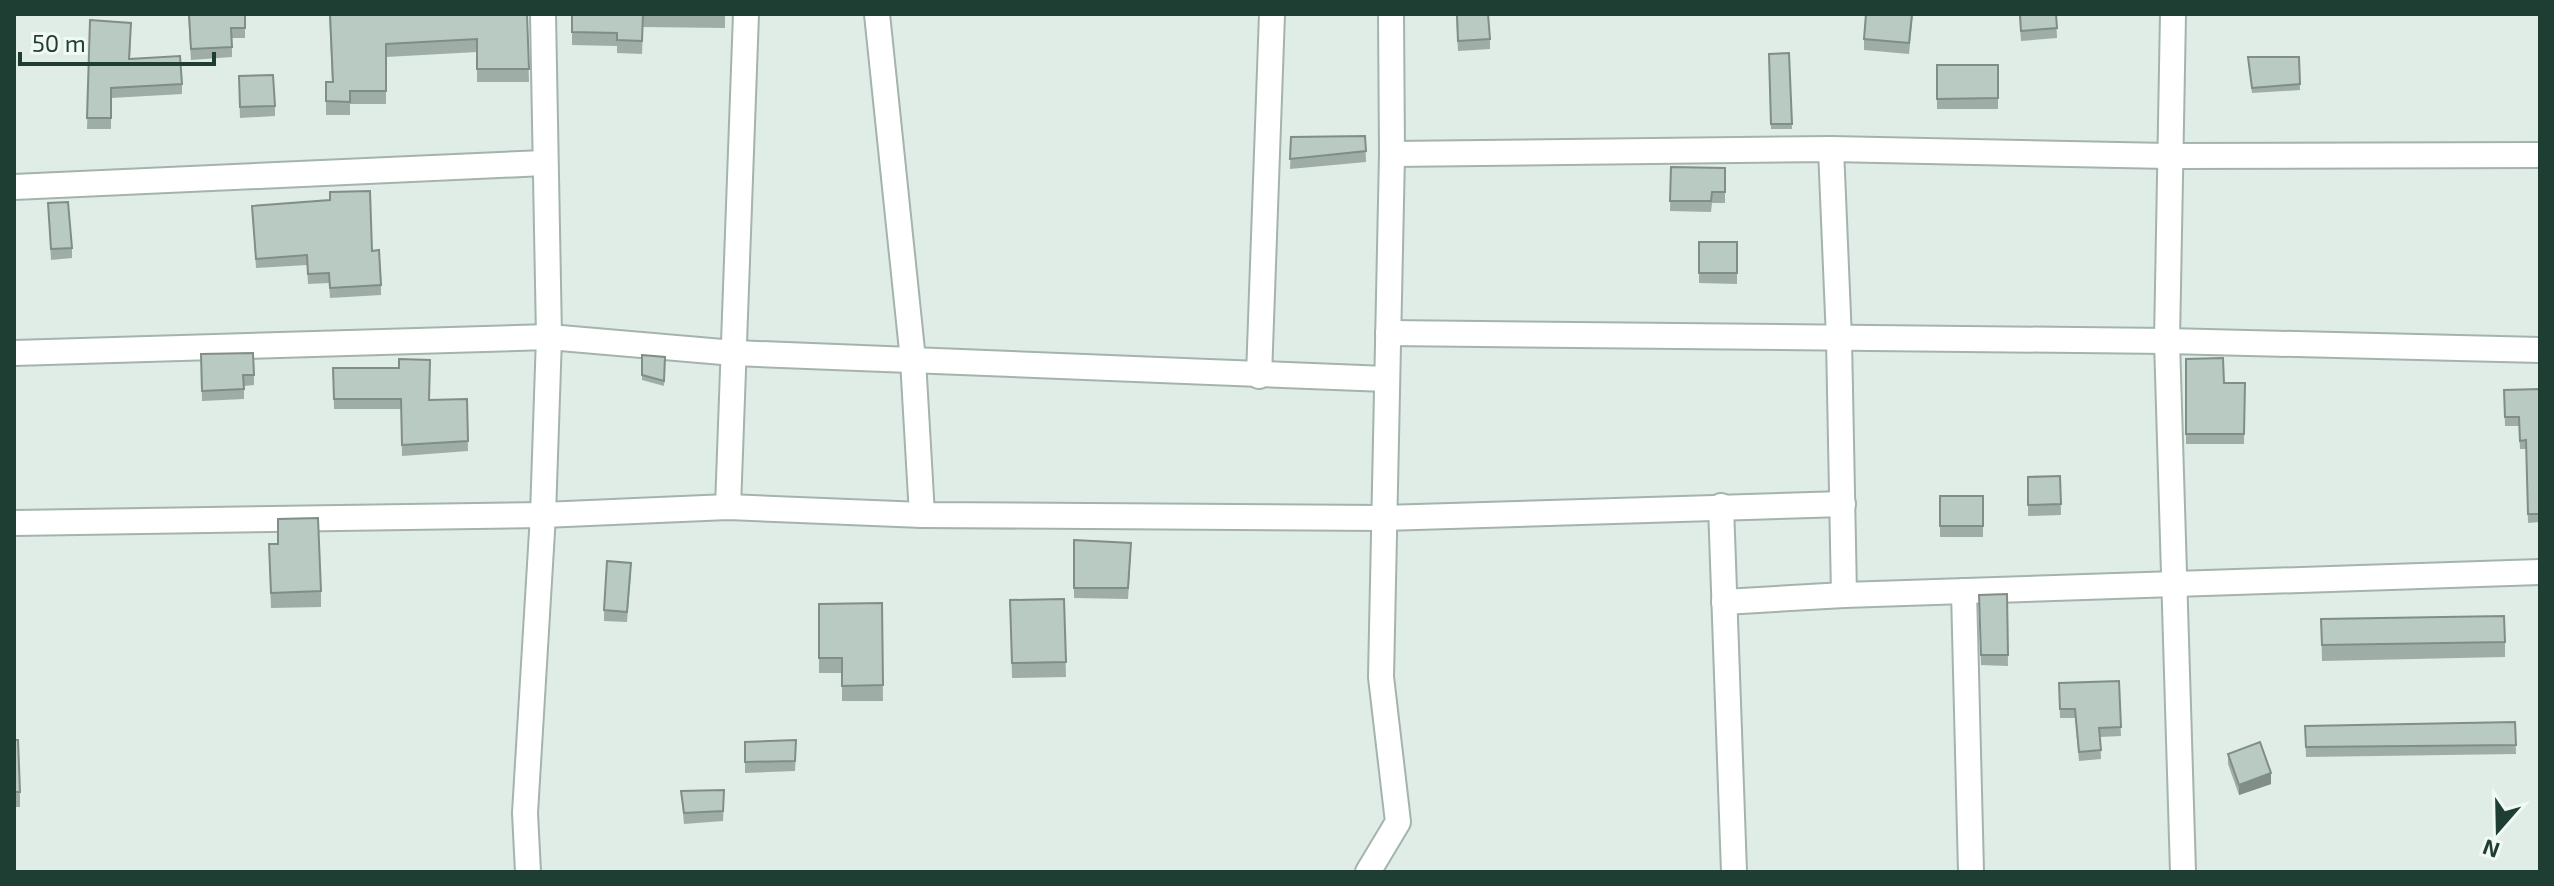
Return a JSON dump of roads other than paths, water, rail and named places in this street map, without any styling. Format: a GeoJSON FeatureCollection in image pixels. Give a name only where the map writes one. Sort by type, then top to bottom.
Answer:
{"type":"FeatureCollection","features":[{"type":"Feature","properties":{"kind":"street"},"geometry":{"type":"LineString","coordinates":[[528,872],[525,813],[543,515],[549,337],[543,14]]}},
{"type":"Feature","properties":{"kind":"street"},"geometry":{"type":"LineString","coordinates":[[728,507],[746,14]]}},
{"type":"Feature","properties":{"kind":"street"},"geometry":{"type":"LineString","coordinates":[[877,14],[913,360],[922,515]]}},
{"type":"Feature","properties":{"kind":"street"},"geometry":{"type":"LineString","coordinates":[[1259,376],[1272,14]]}},
{"type":"Feature","properties":{"kind":"street"},"geometry":{"type":"LineString","coordinates":[[1368,872],[1398,822],[1381,677],[1392,154],[1391,14]]}},
{"type":"Feature","properties":{"kind":"street"},"geometry":{"type":"LineString","coordinates":[[2173,14],[2167,341],[2183,872]]}},
{"type":"Feature","properties":{"kind":"street"},"geometry":{"type":"LineString","coordinates":[[1392,154],[1831,149],[2168,156],[2540,155]]}},
{"type":"Feature","properties":{"kind":"street"},"geometry":{"type":"LineString","coordinates":[[1831,149],[1839,339],[1844,595]]}},
{"type":"Feature","properties":{"kind":"street"},"geometry":{"type":"LineString","coordinates":[[14,187],[544,163]]}},
{"type":"Feature","properties":{"kind":"street"},"geometry":{"type":"LineString","coordinates":[[1388,333],[2167,341],[2540,350]]}},
{"type":"Feature","properties":{"kind":"street"},"geometry":{"type":"LineString","coordinates":[[14,353],[549,337],[734,353],[1386,379]]}},
{"type":"Feature","properties":{"kind":"street"},"geometry":{"type":"LineString","coordinates":[[14,523],[543,515],[728,507],[922,515],[1383,518],[1843,504]]}},
{"type":"Feature","properties":{"kind":"street"},"geometry":{"type":"LineString","coordinates":[[1721,506],[1734,872]]}},
{"type":"Feature","properties":{"kind":"street"},"geometry":{"type":"LineString","coordinates":[[1724,602],[1844,595],[2540,572]]}},
{"type":"Feature","properties":{"kind":"street"},"geometry":{"type":"LineString","coordinates":[[1964,591],[1971,872]]}}]}
